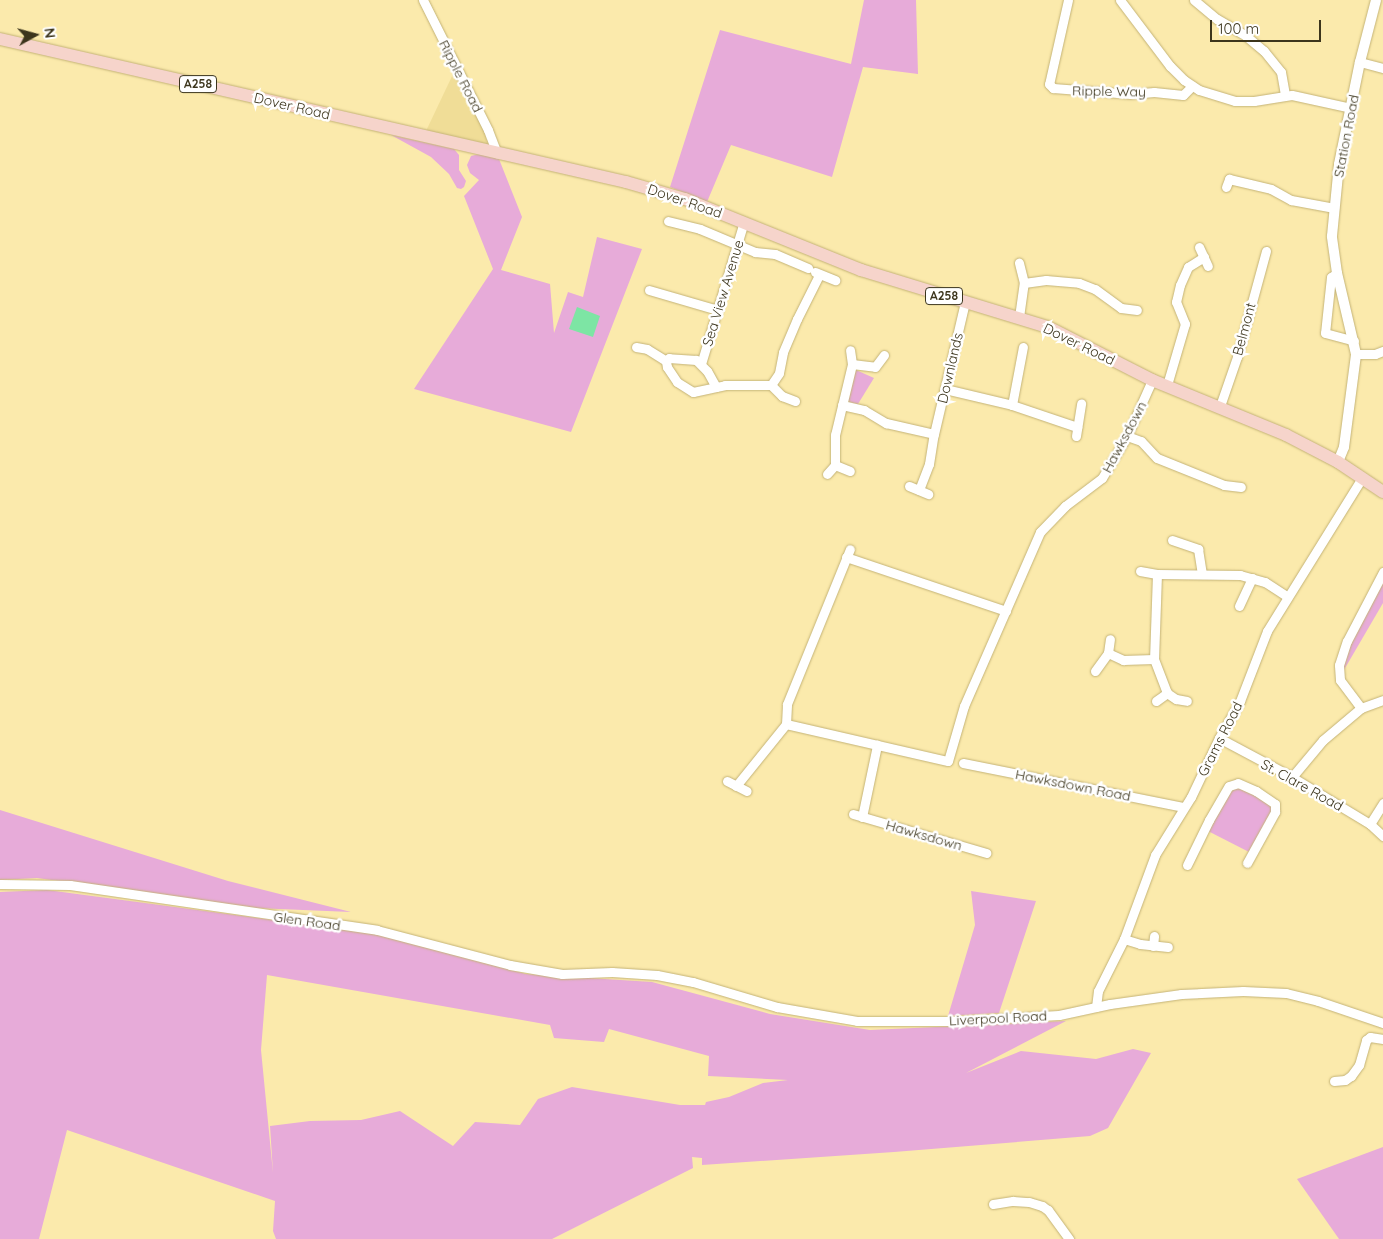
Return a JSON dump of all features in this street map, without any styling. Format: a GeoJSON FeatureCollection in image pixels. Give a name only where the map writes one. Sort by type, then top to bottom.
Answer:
{"type":"FeatureCollection","features":[{"type":"Feature","properties":{"kind":"main road","name":"Dover Road"},"geometry":{"type":"LineString","coordinates":[[0,39],[645,187],[685,199],[854,268],[1019,317],[1068,336],[1152,380],[1220,406],[1286,435],[1338,462]]}},
{"type":"Feature","properties":{"kind":"main road","name":"A258"},"geometry":{"type":"LineString","coordinates":[[1338,462],[1383,492]]}},
{"type":"Feature","properties":{"kind":"street","name":"Ripple Road"},"geometry":{"type":"LineString","coordinates":[[422,0],[488,130],[497,153]]}},
{"type":"Feature","properties":{"kind":"street","name":"Ripple Way"},"geometry":{"type":"LineString","coordinates":[[1068,0],[1049,84],[1053,88],[1131,94],[1154,92],[1183,95],[1192,86]]}},
{"type":"Feature","properties":{"kind":"street"},"geometry":{"type":"LineString","coordinates":[[1120,0],[1170,66],[1192,86],[1214,96],[1240,101],[1254,101],[1285,95],[1299,96],[1351,108]]}},
{"type":"Feature","properties":{"kind":"street"},"geometry":{"type":"LineString","coordinates":[[1194,0],[1217,19],[1246,36],[1264,51],[1281,72],[1285,95]]}},
{"type":"Feature","properties":{"kind":"street","name":"Station Road"},"geometry":{"type":"LineString","coordinates":[[1338,462],[1344,447],[1356,354],[1337,273],[1332,236],[1334,208],[1339,164],[1360,62],[1376,0]]}},
{"type":"Feature","properties":{"kind":"street"},"geometry":{"type":"LineString","coordinates":[[1360,62],[1383,68]]}},
{"type":"Feature","properties":{"kind":"street"},"geometry":{"type":"LineString","coordinates":[[1226,187],[1229,179],[1271,189],[1291,200],[1334,208]]}},
{"type":"Feature","properties":{"kind":"street"},"geometry":{"type":"LineString","coordinates":[[668,221],[700,229],[755,252],[775,254],[835,280]]}},
{"type":"Feature","properties":{"kind":"street","name":"Sea View Avenue"},"geometry":{"type":"LineString","coordinates":[[701,364],[744,222]]}},
{"type":"Feature","properties":{"kind":"street"},"geometry":{"type":"LineString","coordinates":[[1199,247],[1208,266]]}},
{"type":"Feature","properties":{"kind":"street","name":"Belmont"},"geometry":{"type":"LineString","coordinates":[[1220,406],[1237,357],[1266,251]]}},
{"type":"Feature","properties":{"kind":"street"},"geometry":{"type":"LineString","coordinates":[[1167,385],[1185,324],[1176,302],[1180,285],[1188,267],[1204,256]]}},
{"type":"Feature","properties":{"kind":"street"},"geometry":{"type":"LineString","coordinates":[[1019,263],[1024,283],[1019,317]]}},
{"type":"Feature","properties":{"kind":"street"},"geometry":{"type":"LineString","coordinates":[[771,385],[779,373],[783,352],[813,271]]}},
{"type":"Feature","properties":{"kind":"street","name":"Station Road"},"geometry":{"type":"LineString","coordinates":[[1337,273],[1330,277],[1325,333],[1354,342]]}},
{"type":"Feature","properties":{"kind":"street"},"geometry":{"type":"LineString","coordinates":[[1024,283],[1046,280],[1080,283],[1095,289],[1121,308],[1137,310]]}},
{"type":"Feature","properties":{"kind":"street"},"geometry":{"type":"LineString","coordinates":[[649,290],[718,310]]}},
{"type":"Feature","properties":{"kind":"street","name":"Downlands"},"geometry":{"type":"LineString","coordinates":[[919,490],[929,464],[934,434],[965,302]]}},
{"type":"Feature","properties":{"kind":"street"},"geometry":{"type":"LineString","coordinates":[[1185,324],[1195,328]]}},
{"type":"Feature","properties":{"kind":"street"},"geometry":{"type":"LineString","coordinates":[[636,347],[647,349],[666,360],[667,367],[677,382],[693,392],[716,387],[771,385],[782,396],[795,401]]}},
{"type":"Feature","properties":{"kind":"street"},"geometry":{"type":"LineString","coordinates":[[1012,404],[1015,358],[1023,347]]}},
{"type":"Feature","properties":{"kind":"street"},"geometry":{"type":"LineString","coordinates":[[828,474],[835,465],[835,434],[852,364],[850,350]]}},
{"type":"Feature","properties":{"kind":"street"},"geometry":{"type":"LineString","coordinates":[[1356,354],[1375,354],[1383,351]]}},
{"type":"Feature","properties":{"kind":"street"},"geometry":{"type":"LineString","coordinates":[[852,364],[875,368],[884,355]]}},
{"type":"Feature","properties":{"kind":"street","name":"Sea View Avenue"},"geometry":{"type":"LineString","coordinates":[[666,360],[669,358],[696,360],[701,364],[716,387]]}},
{"type":"Feature","properties":{"kind":"street","name":"Hawksdown"},"geometry":{"type":"LineString","coordinates":[[786,724],[948,761],[964,706],[1040,532],[1065,506],[1102,478],[1127,436],[1152,380]]}},
{"type":"Feature","properties":{"kind":"street"},"geometry":{"type":"LineString","coordinates":[[945,390],[1012,404],[1077,431],[1081,403]]}},
{"type":"Feature","properties":{"kind":"street"},"geometry":{"type":"LineString","coordinates":[[842,405],[864,410],[886,423],[934,434]]}},
{"type":"Feature","properties":{"kind":"street"},"geometry":{"type":"LineString","coordinates":[[1127,436],[1141,441],[1157,458],[1224,485],[1241,487]]}},
{"type":"Feature","properties":{"kind":"street"},"geometry":{"type":"LineString","coordinates":[[835,465],[850,471]]}},
{"type":"Feature","properties":{"kind":"street","name":"Grams Road"},"geometry":{"type":"LineString","coordinates":[[1096,1007],[1098,991],[1124,939],[1155,855],[1191,796],[1219,738],[1240,701],[1267,631],[1362,478]]}},
{"type":"Feature","properties":{"kind":"street"},"geometry":{"type":"LineString","coordinates":[[909,486],[928,494]]}},
{"type":"Feature","properties":{"kind":"street"},"geometry":{"type":"LineString","coordinates":[[1172,540],[1198,549]]}},
{"type":"Feature","properties":{"kind":"street"},"geometry":{"type":"LineString","coordinates":[[1198,549],[1207,543]]}},
{"type":"Feature","properties":{"kind":"street"},"geometry":{"type":"LineString","coordinates":[[1198,549],[1202,574]]}},
{"type":"Feature","properties":{"kind":"street"},"geometry":{"type":"LineString","coordinates":[[736,786],[786,724],[787,704],[848,553],[1006,611]]}},
{"type":"Feature","properties":{"kind":"street"},"geometry":{"type":"LineString","coordinates":[[1140,571],[1157,574],[1240,575],[1265,582],[1288,597]]}},
{"type":"Feature","properties":{"kind":"street"},"geometry":{"type":"LineString","coordinates":[[1361,708],[1340,680],[1339,664],[1347,641],[1383,572]]}},
{"type":"Feature","properties":{"kind":"street"},"geometry":{"type":"LineString","coordinates":[[1157,574],[1154,659],[1167,693],[1176,699],[1187,701]]}},
{"type":"Feature","properties":{"kind":"street"},"geometry":{"type":"LineString","coordinates":[[1239,606],[1252,578]]}},
{"type":"Feature","properties":{"kind":"street"},"geometry":{"type":"LineString","coordinates":[[1095,670],[1108,653],[1110,639]]}},
{"type":"Feature","properties":{"kind":"street"},"geometry":{"type":"LineString","coordinates":[[1108,653],[1123,660],[1154,659]]}},
{"type":"Feature","properties":{"kind":"street"},"geometry":{"type":"LineString","coordinates":[[1156,701],[1167,693]]}},
{"type":"Feature","properties":{"kind":"street"},"geometry":{"type":"LineString","coordinates":[[1292,777],[1323,740],[1361,708],[1383,700]]}},
{"type":"Feature","properties":{"kind":"street","name":"St. Clare Road"},"geometry":{"type":"LineString","coordinates":[[1219,738],[1292,777],[1370,824],[1383,836]]}},
{"type":"Feature","properties":{"kind":"street","name":"Hawksdown"},"geometry":{"type":"LineString","coordinates":[[877,745],[857,816],[986,853]]}},
{"type":"Feature","properties":{"kind":"street","name":"Hawksdown Road"},"geometry":{"type":"LineString","coordinates":[[963,763],[1183,807]]}},
{"type":"Feature","properties":{"kind":"street"},"geometry":{"type":"LineString","coordinates":[[727,781],[747,791]]}},
{"type":"Feature","properties":{"kind":"street"},"geometry":{"type":"LineString","coordinates":[[1186,865],[1229,786],[1238,783],[1256,791],[1275,804],[1275,812],[1247,862]]}},
{"type":"Feature","properties":{"kind":"street"},"geometry":{"type":"LineString","coordinates":[[1370,824],[1383,803]]}},
{"type":"Feature","properties":{"kind":"street","name":"Glen Road"},"geometry":{"type":"LineString","coordinates":[[0,884],[70,885],[162,900],[378,930],[528,968],[562,974],[612,972]]}},
{"type":"Feature","properties":{"kind":"street"},"geometry":{"type":"LineString","coordinates":[[1153,946],[1154,936]]}},
{"type":"Feature","properties":{"kind":"street"},"geometry":{"type":"LineString","coordinates":[[1124,939],[1168,948]]}},
{"type":"Feature","properties":{"kind":"street","name":"Liverpool Road"},"geometry":{"type":"LineString","coordinates":[[612,972],[657,975],[693,982],[777,1007],[857,1021],[990,1020],[1058,1015],[1181,994],[1262,992],[1286,994],[1318,1001],[1383,1023]]}},
{"type":"Feature","properties":{"kind":"street"},"geometry":{"type":"LineString","coordinates":[[1334,1081],[1345,1080],[1351,1076],[1359,1065],[1366,1040],[1370,1036],[1383,1039]]}},
{"type":"Feature","properties":{"kind":"street"},"geometry":{"type":"LineString","coordinates":[[993,1204],[1029,1202],[1042,1206],[1048,1210],[1069,1239]]}},
{"type":"Feature","properties":{"kind":"shaded area"},"geometry":{"type":"Polygon","coordinates":[[[864,0],[916,0],[918,74],[863,67],[832,177],[731,145],[707,202],[670,187],[720,30],[851,64],[864,0]]]}},
{"type":"Feature","properties":{"kind":"shaded area"},"geometry":{"type":"Polygon","coordinates":[[[454,72],[485,131],[487,144],[426,131],[454,72]]]}},
{"type":"Feature","properties":{"kind":"shaded area"},"geometry":{"type":"Polygon","coordinates":[[[391,135],[454,149],[459,155],[459,170],[466,181],[464,187],[461,189],[457,188],[449,174],[431,157],[391,135]]]}},
{"type":"Feature","properties":{"kind":"shaded area"},"geometry":{"type":"Polygon","coordinates":[[[479,154],[499,159],[522,217],[501,270],[550,284],[554,333],[568,292],[583,297],[597,237],[642,249],[571,432],[414,389],[493,269],[464,196],[479,180],[470,173],[467,165],[471,156],[479,154]]]}},
{"type":"Feature","properties":{"kind":"shaded area"},"geometry":{"type":"Polygon","coordinates":[[[577,307],[600,316],[593,337],[569,329],[577,307]]]}},
{"type":"Feature","properties":{"kind":"shaded area"},"geometry":{"type":"Polygon","coordinates":[[[856,370],[874,378],[858,404],[848,402],[856,370]]]}},
{"type":"Feature","properties":{"kind":"shaded area"},"geometry":{"type":"Polygon","coordinates":[[[1383,583],[1383,603],[1341,675],[1343,658],[1383,583]]]}},
{"type":"Feature","properties":{"kind":"shaded area"},"geometry":{"type":"Polygon","coordinates":[[[1233,784],[1275,804],[1251,853],[1204,829],[1233,784]]]}},
{"type":"Feature","properties":{"kind":"shaded area"},"geometry":{"type":"Polygon","coordinates":[[[0,810],[228,881],[351,912],[255,908],[37,878],[0,880],[0,810]]]}},
{"type":"Feature","properties":{"kind":"shaded area"},"geometry":{"type":"Polygon","coordinates":[[[47,890],[378,934],[526,974],[652,982],[770,1014],[870,1030],[1066,1021],[966,1073],[1021,1051],[1096,1059],[1133,1049],[1151,1053],[1108,1128],[1090,1136],[702,1165],[702,1158],[692,1157],[693,1168],[552,1239],[276,1239],[273,1231],[275,1201],[67,1130],[39,1239],[0,1239],[0,892],[47,890]],[[267,975],[261,1050],[273,1173],[270,1126],[310,1121],[361,1120],[400,1111],[453,1146],[475,1122],[520,1125],[538,1099],[572,1087],[680,1105],[705,1105],[706,1102],[729,1097],[763,1083],[788,1080],[708,1076],[709,1056],[609,1029],[604,1042],[554,1038],[550,1025],[267,975]]]}},
{"type":"Feature","properties":{"kind":"shaded area"},"geometry":{"type":"Polygon","coordinates":[[[971,891],[1036,901],[999,1013],[948,1016],[975,925],[971,891]]]}},
{"type":"Feature","properties":{"kind":"shaded area"},"geometry":{"type":"Polygon","coordinates":[[[1383,1147],[1383,1239],[1339,1239],[1297,1179],[1383,1147]]]}}]}
